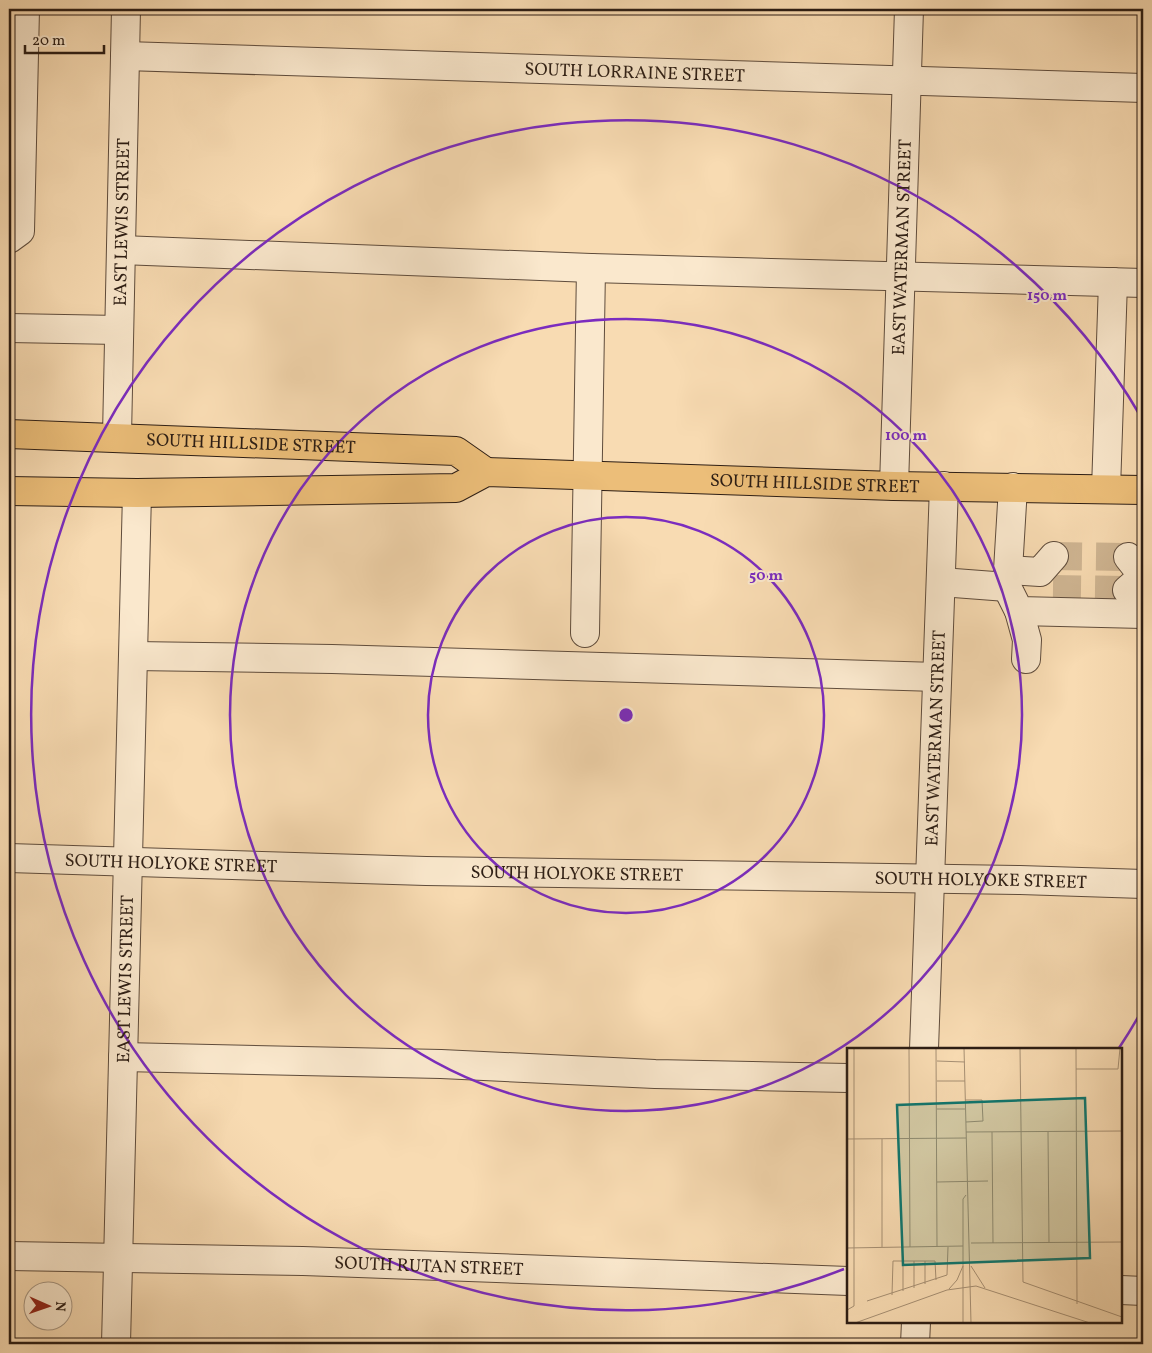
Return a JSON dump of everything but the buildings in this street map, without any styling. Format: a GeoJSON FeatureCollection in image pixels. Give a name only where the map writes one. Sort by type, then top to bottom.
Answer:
{"type":"FeatureCollection","features":[{"type":"Feature","properties":{"kind":"main road","name":"SOUTH HILLSIDE STREET"},"geometry":{"type":"LineString","coordinates":[[9,434],[116,436],[456,451],[486,472],[894,486],[1143,490]]}},
{"type":"Feature","properties":{"kind":"main road"},"geometry":{"type":"LineString","coordinates":[[9,491],[137,493],[456,488],[486,472]]}},
{"type":"Feature","properties":{"kind":"street"},"geometry":{"type":"LineString","coordinates":[[9,239],[20,231],[15,158],[16,78],[25,9]]}},
{"type":"Feature","properties":{"kind":"street","name":"EAST LEWIS STREET"},"geometry":{"type":"LineString","coordinates":[[116,436],[126,9]]}},
{"type":"Feature","properties":{"kind":"street","name":"EAST WATERMAN STREET"},"geometry":{"type":"LineString","coordinates":[[894,486],[909,9]]}},
{"type":"Feature","properties":{"kind":"street","name":"SOUTH LORRAINE STREET"},"geometry":{"type":"LineString","coordinates":[[125,56],[1143,88]]}},
{"type":"Feature","properties":{"kind":"street"},"geometry":{"type":"LineString","coordinates":[[121,250],[591,268],[1143,283]]}},
{"type":"Feature","properties":{"kind":"street"},"geometry":{"type":"LineString","coordinates":[[585,632],[591,268]]}},
{"type":"Feature","properties":{"kind":"street"},"geometry":{"type":"LineString","coordinates":[[1106,489],[1113,282]]}},
{"type":"Feature","properties":{"kind":"street"},"geometry":{"type":"LineString","coordinates":[[9,328],[119,330]]}},
{"type":"Feature","properties":{"kind":"street","name":"EAST WATERMAN STREET"},"geometry":{"type":"LineString","coordinates":[[924,1048],[944,486]]}},
{"type":"Feature","properties":{"kind":"street"},"geometry":{"type":"LineString","coordinates":[[1014,487],[1012,590],[1027,640],[1026,659]]}},
{"type":"Feature","properties":{"kind":"street","name":"EAST LEWIS STREET"},"geometry":{"type":"LineString","coordinates":[[116,1344],[137,493]]}},
{"type":"Feature","properties":{"kind":"street"},"geometry":{"type":"LineString","coordinates":[[1012,590],[1049,572]]}},
{"type":"Feature","properties":{"kind":"street"},"geometry":{"type":"LineString","coordinates":[[941,582],[1012,590],[1143,614]]}},
{"type":"Feature","properties":{"kind":"street"},"geometry":{"type":"LineString","coordinates":[[134,656],[332,659],[937,677]]}},
{"type":"Feature","properties":{"kind":"street","name":"SOUTH HOLYOKE STREET"},"geometry":{"type":"LineString","coordinates":[[9,858],[436,871],[929,878],[1143,884]]}},
{"type":"Feature","properties":{"kind":"street"},"geometry":{"type":"LineString","coordinates":[[124,1057],[441,1064],[655,1074],[847,1078]]}},
{"type":"Feature","properties":{"kind":"street","name":"SOUTH RUTAN STREET"},"geometry":{"type":"LineString","coordinates":[[9,1256],[303,1261],[847,1281]]}},
{"type":"Feature","properties":{"kind":"street"},"geometry":{"type":"LineString","coordinates":[[1122,1290],[1143,1290]]}},
{"type":"Feature","properties":{"kind":"street"},"geometry":{"type":"LineString","coordinates":[[915,1344],[916,1323]]}},
{"type":"Feature","properties":{"kind":"tunnel"},"geometry":{"type":"LineString","coordinates":[[1054,556],[1128,557]]}},
{"type":"Feature","properties":{"kind":"tunnel"},"geometry":{"type":"LineString","coordinates":[[1053,589],[1127,590]]}}]}
